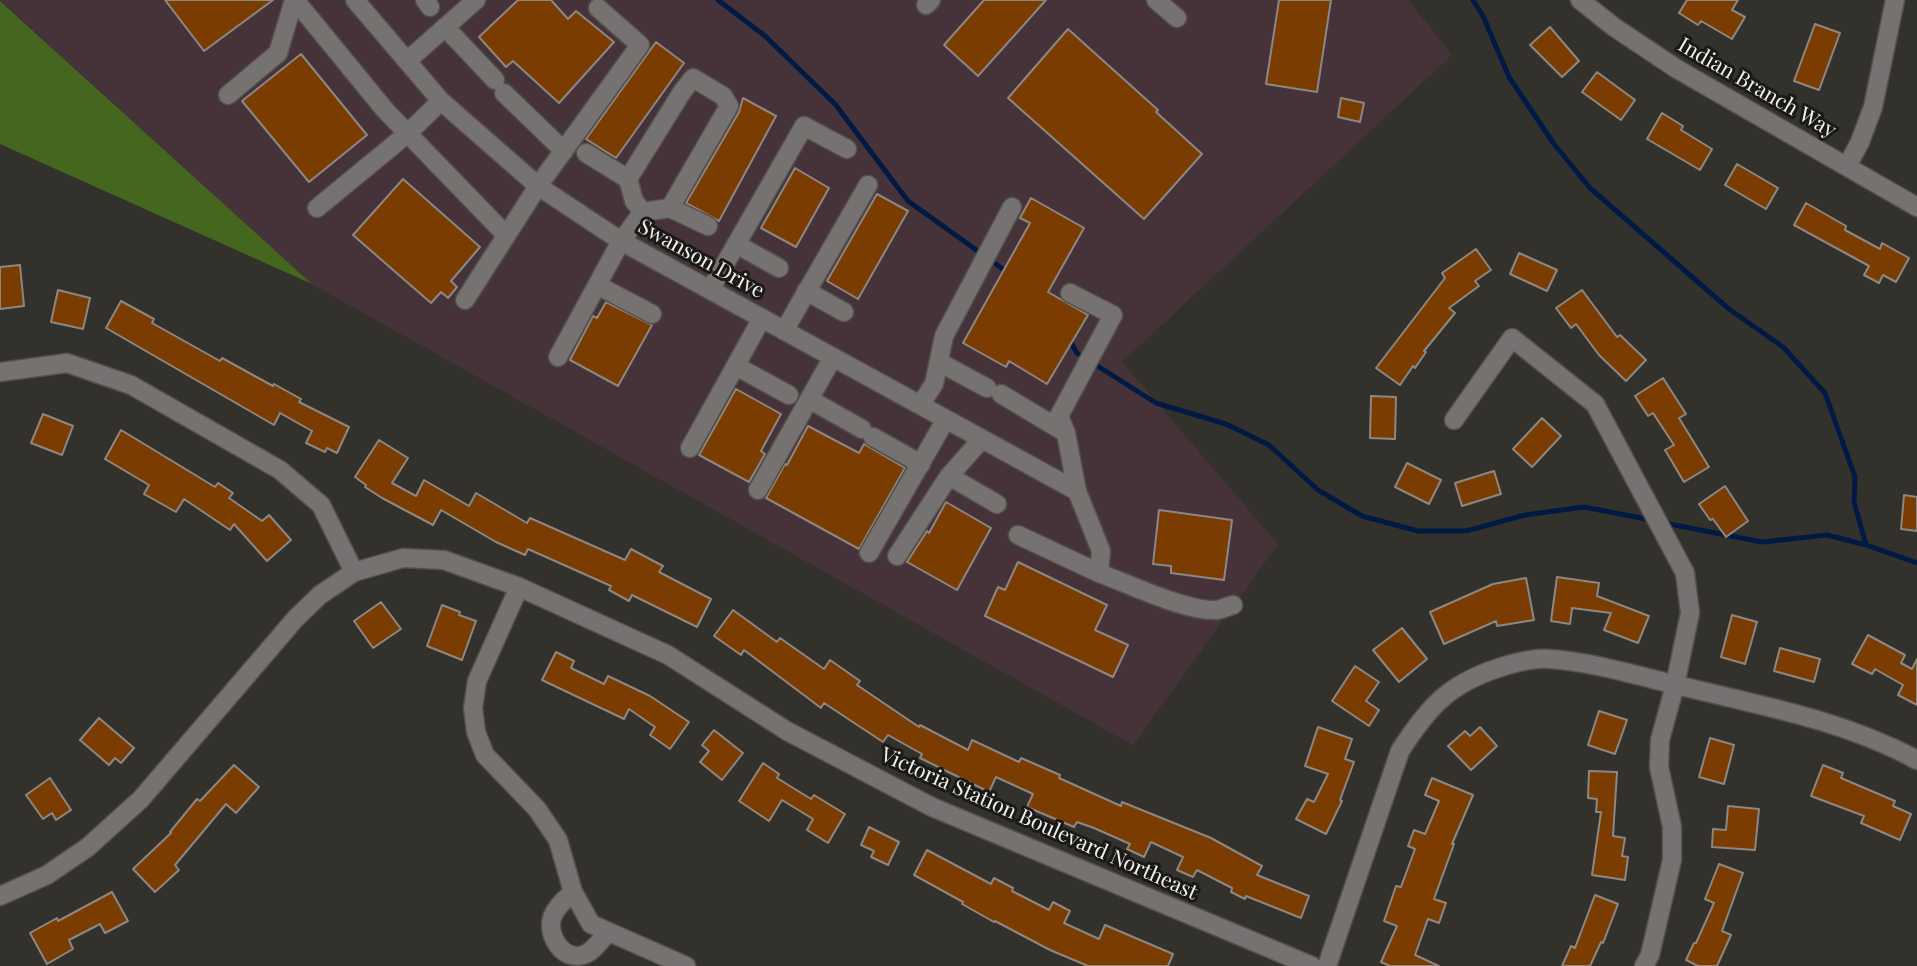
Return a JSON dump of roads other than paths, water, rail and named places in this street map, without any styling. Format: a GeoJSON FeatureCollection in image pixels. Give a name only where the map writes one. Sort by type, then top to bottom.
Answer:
{"type":"FeatureCollection","features":[{"type":"Feature","properties":{"kind":"street"},"geometry":{"type":"LineString","coordinates":[[228,96],[278,53],[294,0]]}},
{"type":"Feature","properties":{"kind":"street"},"geometry":{"type":"LineString","coordinates":[[294,0],[385,110],[506,235]]}},
{"type":"Feature","properties":{"kind":"street","name":"Swanson Drive"},"geometry":{"type":"LineString","coordinates":[[355,0],[441,101],[538,186],[621,241],[1077,491]]}},
{"type":"Feature","properties":{"kind":"street"},"geometry":{"type":"LineString","coordinates":[[407,61],[475,0]]}},
{"type":"Feature","properties":{"kind":"street"},"geometry":{"type":"LineString","coordinates":[[1156,0],[1177,18]]}},
{"type":"Feature","properties":{"kind":"street","name":"Indian Branch Way"},"geometry":{"type":"LineString","coordinates":[[1580,0],[1614,27],[1677,69],[1917,207]]}},
{"type":"Feature","properties":{"kind":"street"},"geometry":{"type":"LineString","coordinates":[[1847,166],[1860,142],[1873,107],[1895,0]]}},
{"type":"Feature","properties":{"kind":"street"},"geometry":{"type":"LineString","coordinates":[[465,300],[538,186],[640,45],[598,8]]}},
{"type":"Feature","properties":{"kind":"street"},"geometry":{"type":"LineString","coordinates":[[446,27],[564,151]]}},
{"type":"Feature","properties":{"kind":"street"},"geometry":{"type":"LineString","coordinates":[[628,179],[693,78],[723,96],[729,106],[670,208]]}},
{"type":"Feature","properties":{"kind":"street"},"geometry":{"type":"LineString","coordinates":[[317,208],[407,134],[441,101]]}},
{"type":"Feature","properties":{"kind":"street"},"geometry":{"type":"LineString","coordinates":[[710,290],[804,126],[846,149]]}},
{"type":"Feature","properties":{"kind":"street"},"geometry":{"type":"LineString","coordinates":[[586,153],[628,179],[634,201],[643,212]]}},
{"type":"Feature","properties":{"kind":"street"},"geometry":{"type":"LineString","coordinates":[[784,331],[868,185]]}},
{"type":"Feature","properties":{"kind":"street"},"geometry":{"type":"LineString","coordinates":[[920,405],[934,384],[939,349],[944,336],[1012,206]]}},
{"type":"Feature","properties":{"kind":"street"},"geometry":{"type":"LineString","coordinates":[[558,357],[621,241],[643,212],[670,208],[708,226]]}},
{"type":"Feature","properties":{"kind":"street"},"geometry":{"type":"LineString","coordinates":[[736,244],[779,268]]}},
{"type":"Feature","properties":{"kind":"street"},"geometry":{"type":"LineString","coordinates":[[597,285],[652,314]]}},
{"type":"Feature","properties":{"kind":"street"},"geometry":{"type":"LineString","coordinates":[[806,291],[844,312]]}},
{"type":"Feature","properties":{"kind":"street"},"geometry":{"type":"LineString","coordinates":[[1070,293],[1113,316],[1059,416],[1066,433],[1077,491],[1101,551],[1099,573]]}},
{"type":"Feature","properties":{"kind":"street"},"geometry":{"type":"LineString","coordinates":[[690,448],[762,318]]}},
{"type":"Feature","properties":{"kind":"street"},"geometry":{"type":"LineString","coordinates":[[1454,420],[1511,338],[1595,404],[1685,573],[1690,613],[1660,740],[1659,767],[1672,827],[1672,860],[1650,955],[1644,966]]}},
{"type":"Feature","properties":{"kind":"street"},"geometry":{"type":"LineString","coordinates":[[758,490],[833,357]]}},
{"type":"Feature","properties":{"kind":"street"},"geometry":{"type":"LineString","coordinates":[[939,362],[1066,433]]}},
{"type":"Feature","properties":{"kind":"street"},"geometry":{"type":"LineString","coordinates":[[0,372],[67,363],[131,385],[281,470],[321,505],[354,572]]}},
{"type":"Feature","properties":{"kind":"street"},"geometry":{"type":"LineString","coordinates":[[736,366],[789,395]]}},
{"type":"Feature","properties":{"kind":"street"},"geometry":{"type":"LineString","coordinates":[[809,399],[920,464]]}},
{"type":"Feature","properties":{"kind":"street"},"geometry":{"type":"LineString","coordinates":[[869,553],[946,419]]}},
{"type":"Feature","properties":{"kind":"street"},"geometry":{"type":"LineString","coordinates":[[897,556],[949,476],[982,439]]}},
{"type":"Feature","properties":{"kind":"street"},"geometry":{"type":"LineString","coordinates":[[949,476],[997,504]]}},
{"type":"Feature","properties":{"kind":"street"},"geometry":{"type":"LineString","coordinates":[[1018,535],[1099,573],[1175,601],[1203,609],[1219,610],[1233,604]]}},
{"type":"Feature","properties":{"kind":"street","name":"Victoria Station Boulevard Northeast"},"geometry":{"type":"LineString","coordinates":[[0,896],[47,875],[88,847],[141,799],[296,618],[320,595],[354,572],[403,558],[444,560],[519,587],[668,655],[787,730],[932,807],[1312,966]]}},
{"type":"Feature","properties":{"kind":"street"},"geometry":{"type":"LineString","coordinates":[[519,587],[477,681],[473,708],[485,755],[537,808],[558,840],[573,892],[591,924],[686,966]]}},
{"type":"Feature","properties":{"kind":"street"},"geometry":{"type":"LineString","coordinates":[[1327,966],[1400,751],[1417,724],[1441,697],[1463,681],[1509,664],[1548,658],[1675,685],[1838,726],[1882,741],[1917,760]]}},
{"type":"Feature","properties":{"kind":"street"},"geometry":{"type":"LineString","coordinates":[[573,892],[560,904],[552,919],[554,939],[560,949],[570,955],[581,956],[591,950],[608,932]]}},
{"type":"Feature","properties":{"kind":"waterway"},"geometry":{"type":"LineString","coordinates":[[718,0],[765,36],[835,104],[908,201],[1007,272]]}},
{"type":"Feature","properties":{"kind":"waterway"},"geometry":{"type":"LineString","coordinates":[[1473,0],[1483,16],[1509,77],[1554,144],[1590,188],[1729,309],[1783,347],[1825,393],[1855,477],[1854,502],[1866,545]]}},
{"type":"Feature","properties":{"kind":"waterway"},"geometry":{"type":"LineString","coordinates":[[1068,338],[1077,353],[1156,403],[1226,424],[1269,445],[1318,490],[1362,516],[1418,531],[1466,531],[1525,515],[1584,507],[1651,520]]}},
{"type":"Feature","properties":{"kind":"waterway"},"geometry":{"type":"LineString","coordinates":[[1664,523],[1762,542],[1827,535],[1917,563]]}}]}
